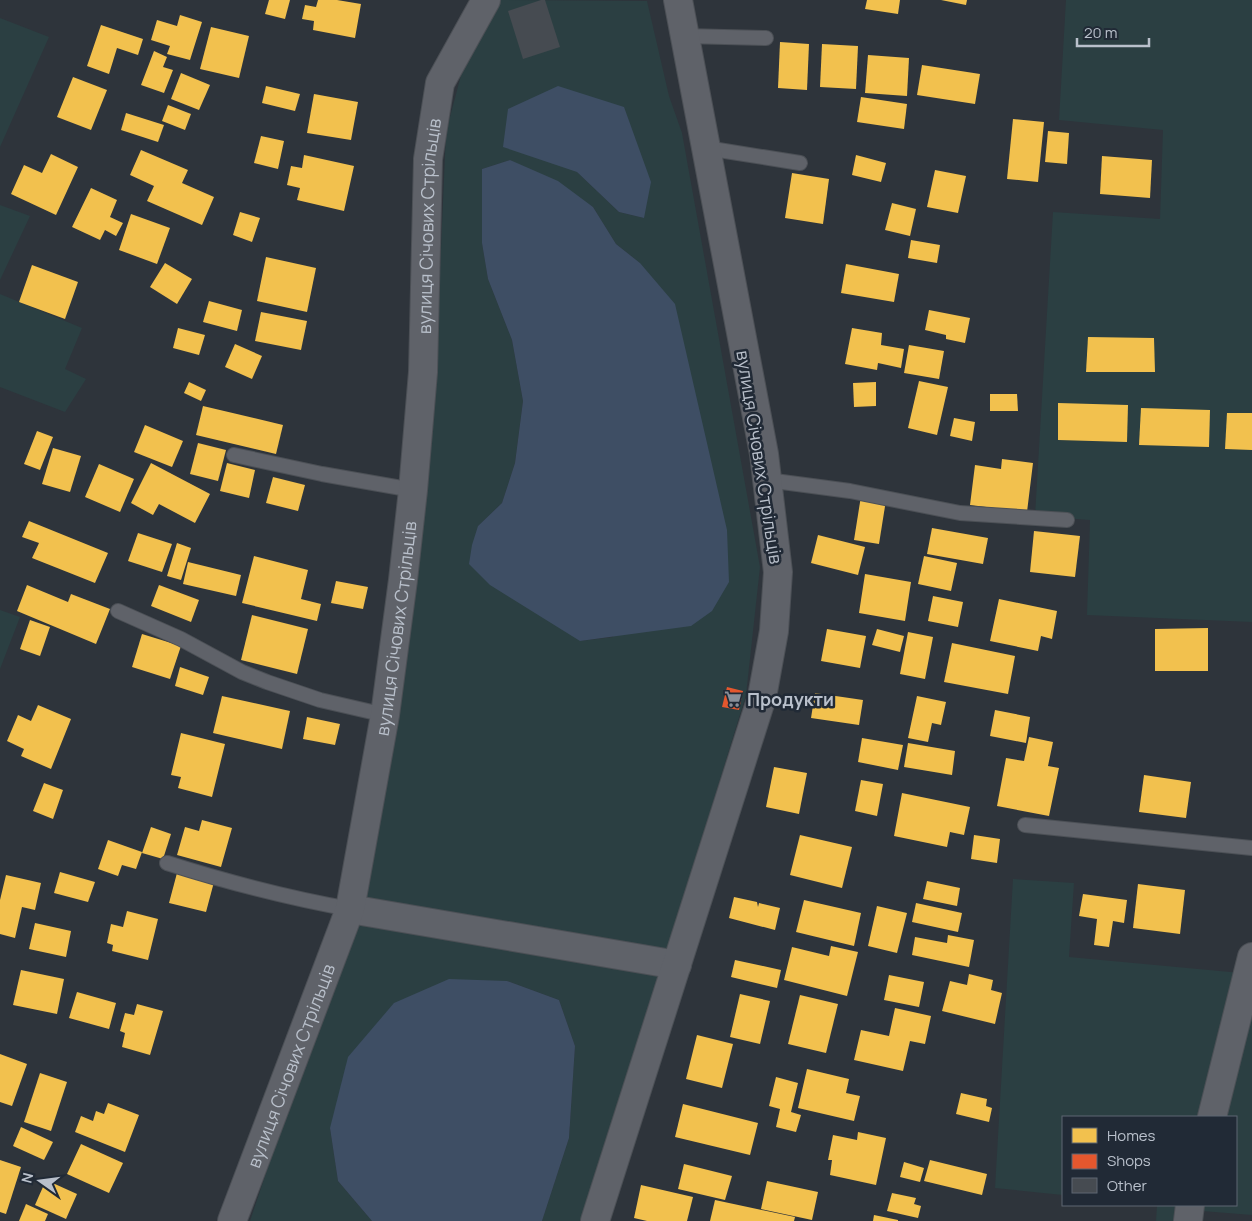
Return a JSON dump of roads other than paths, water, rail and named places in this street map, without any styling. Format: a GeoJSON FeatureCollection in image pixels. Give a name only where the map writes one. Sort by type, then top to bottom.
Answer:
{"type":"FeatureCollection","features":[{"type":"Feature","properties":{"kind":"street","name":"вулиця Січових Стрільців"},"geometry":{"type":"LineString","coordinates":[[232,1221],[350,909],[384,716],[403,580],[413,490],[423,372],[428,160],[440,83],[486,0]]}},
{"type":"Feature","properties":{"kind":"street","name":"вулиця Січових Стрільців"},"geometry":{"type":"LineString","coordinates":[[595,1221],[762,697],[774,631],[778,572],[764,454],[678,0]]}},
{"type":"Feature","properties":{"kind":"street"},"geometry":{"type":"LineString","coordinates":[[350,909],[677,965]]}},
{"type":"Feature","properties":{"kind":"street"},"geometry":{"type":"LineString","coordinates":[[1212,1116],[1252,957]]}},
{"type":"Feature","properties":{"kind":"street"},"geometry":{"type":"LineString","coordinates":[[1188,1221],[1190,1206]]}},
{"type":"Feature","properties":{"kind":"lane"},"geometry":{"type":"LineString","coordinates":[[685,36],[766,38]]}},
{"type":"Feature","properties":{"kind":"lane"},"geometry":{"type":"LineString","coordinates":[[706,148],[800,163]]}},
{"type":"Feature","properties":{"kind":"lane"},"geometry":{"type":"LineString","coordinates":[[234,455],[322,474],[413,490]]}},
{"type":"Feature","properties":{"kind":"lane"},"geometry":{"type":"LineString","coordinates":[[766,480],[850,491],[960,513],[1067,520]]}},
{"type":"Feature","properties":{"kind":"lane"},"geometry":{"type":"LineString","coordinates":[[118,611],[155,627],[242,672],[320,700],[384,716]]}},
{"type":"Feature","properties":{"kind":"lane"},"geometry":{"type":"LineString","coordinates":[[1025,825],[1252,848]]}},
{"type":"Feature","properties":{"kind":"lane"},"geometry":{"type":"LineString","coordinates":[[168,863],[218,879],[303,900],[350,909]]}},
{"type":"Feature","properties":{"kind":"water"},"geometry":{"type":"Polygon","coordinates":[[[558,86],[624,107],[651,182],[644,218],[619,212],[577,172],[503,147],[508,109],[558,86]]]}},
{"type":"Feature","properties":{"kind":"water"},"geometry":{"type":"Polygon","coordinates":[[[510,160],[558,181],[593,207],[616,244],[640,263],[675,304],[727,530],[729,582],[712,611],[691,626],[580,641],[490,585],[469,564],[478,526],[502,503],[515,463],[523,401],[512,340],[488,279],[482,243],[482,169],[510,160]]]}},
{"type":"Feature","properties":{"kind":"water"},"geometry":{"type":"Polygon","coordinates":[[[449,979],[507,981],[559,1000],[575,1046],[569,1138],[542,1221],[372,1221],[338,1181],[330,1128],[348,1057],[394,1003],[449,979]]]}},
{"type":"Feature","properties":{"kind":"place","name":"Продукти"},"geometry":{"type":"Point","coordinates":[733,699]}}]}
